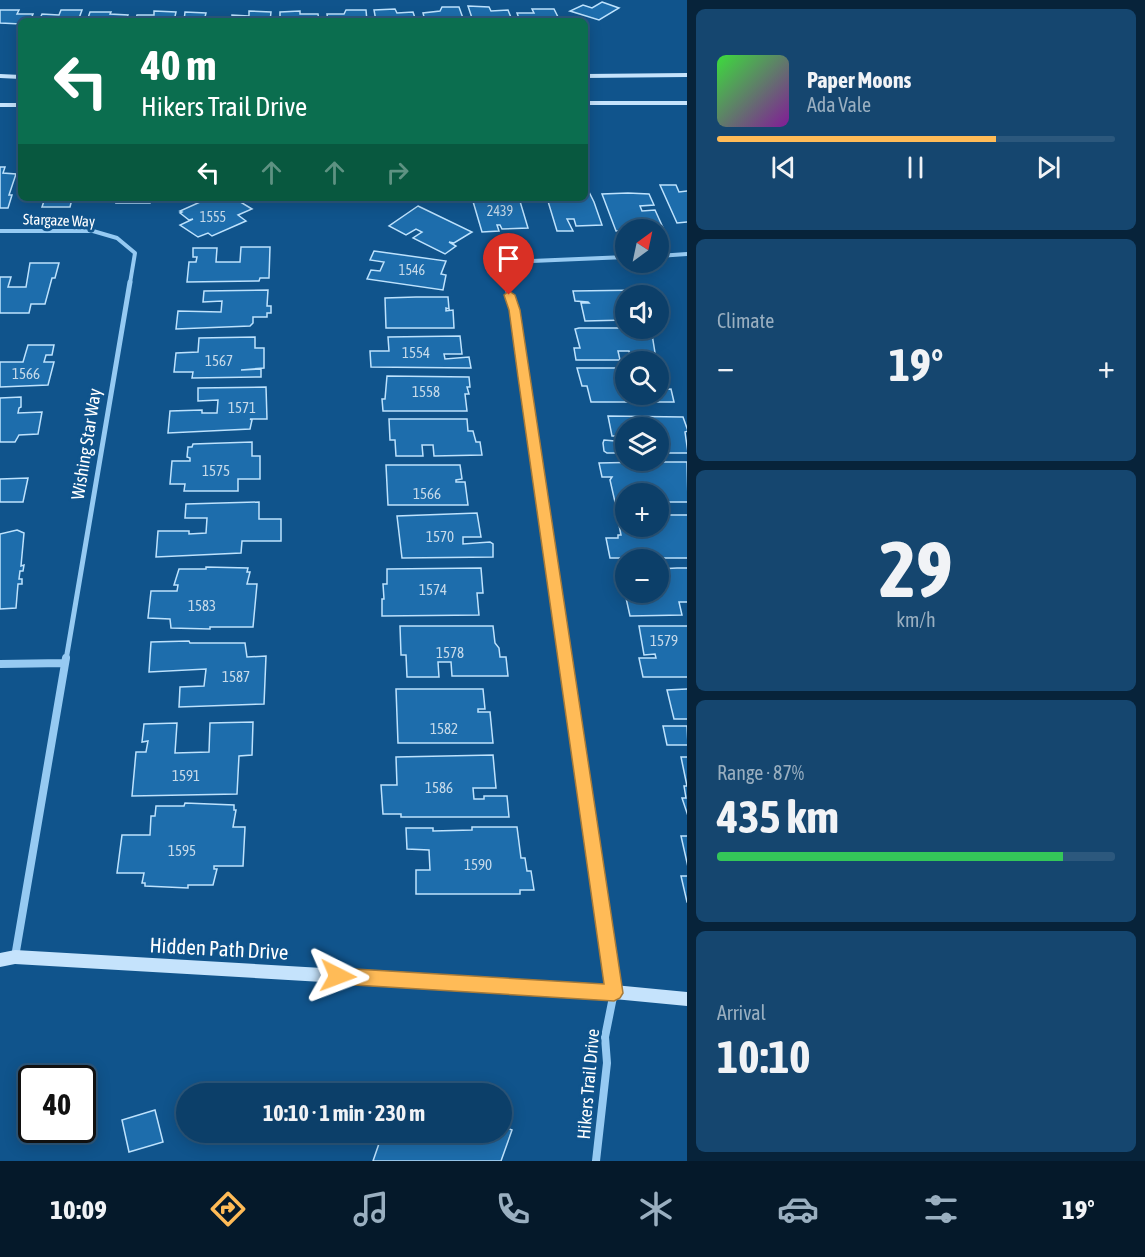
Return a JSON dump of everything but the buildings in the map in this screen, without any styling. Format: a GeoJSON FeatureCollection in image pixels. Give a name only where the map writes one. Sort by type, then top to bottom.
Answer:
{"type":"FeatureCollection","features":[{"type":"Feature","properties":{"kind":"street"},"geometry":{"type":"LineString","coordinates":[[588,76],[687,75]]}},
{"type":"Feature","properties":{"kind":"street"},"geometry":{"type":"LineString","coordinates":[[0,76],[18,76]]}},
{"type":"Feature","properties":{"kind":"street"},"geometry":{"type":"LineString","coordinates":[[588,103],[687,103]]}},
{"type":"Feature","properties":{"kind":"street"},"geometry":{"type":"LineString","coordinates":[[0,105],[18,105]]}},
{"type":"Feature","properties":{"kind":"street","name":"Stargaze Way"},"geometry":{"type":"LineString","coordinates":[[0,231],[93,231],[117,238]]}},
{"type":"Feature","properties":{"kind":"street","name":"Wishing Star Way"},"geometry":{"type":"LineString","coordinates":[[8,959],[64,663],[135,253],[117,238]]}},
{"type":"Feature","properties":{"kind":"street"},"geometry":{"type":"LineString","coordinates":[[669,255],[687,254]]}},
{"type":"Feature","properties":{"kind":"street","name":"Hikers Trail Drive"},"geometry":{"type":"LineString","coordinates":[[596,1161],[607,1063],[605,1037],[614,993],[514,310],[504,279],[508,262],[615,257]]}},
{"type":"Feature","properties":{"kind":"street"},"geometry":{"type":"LineString","coordinates":[[0,664],[64,663]]}},
{"type":"Feature","properties":{"kind":"street","name":"Hidden Path Drive"},"geometry":{"type":"LineString","coordinates":[[8,959],[687,999]]}},
{"type":"Feature","properties":{"kind":"route"},"geometry":{"type":"LineString","coordinates":[[338,976],[614,993],[514,310],[509,295]]}}]}
